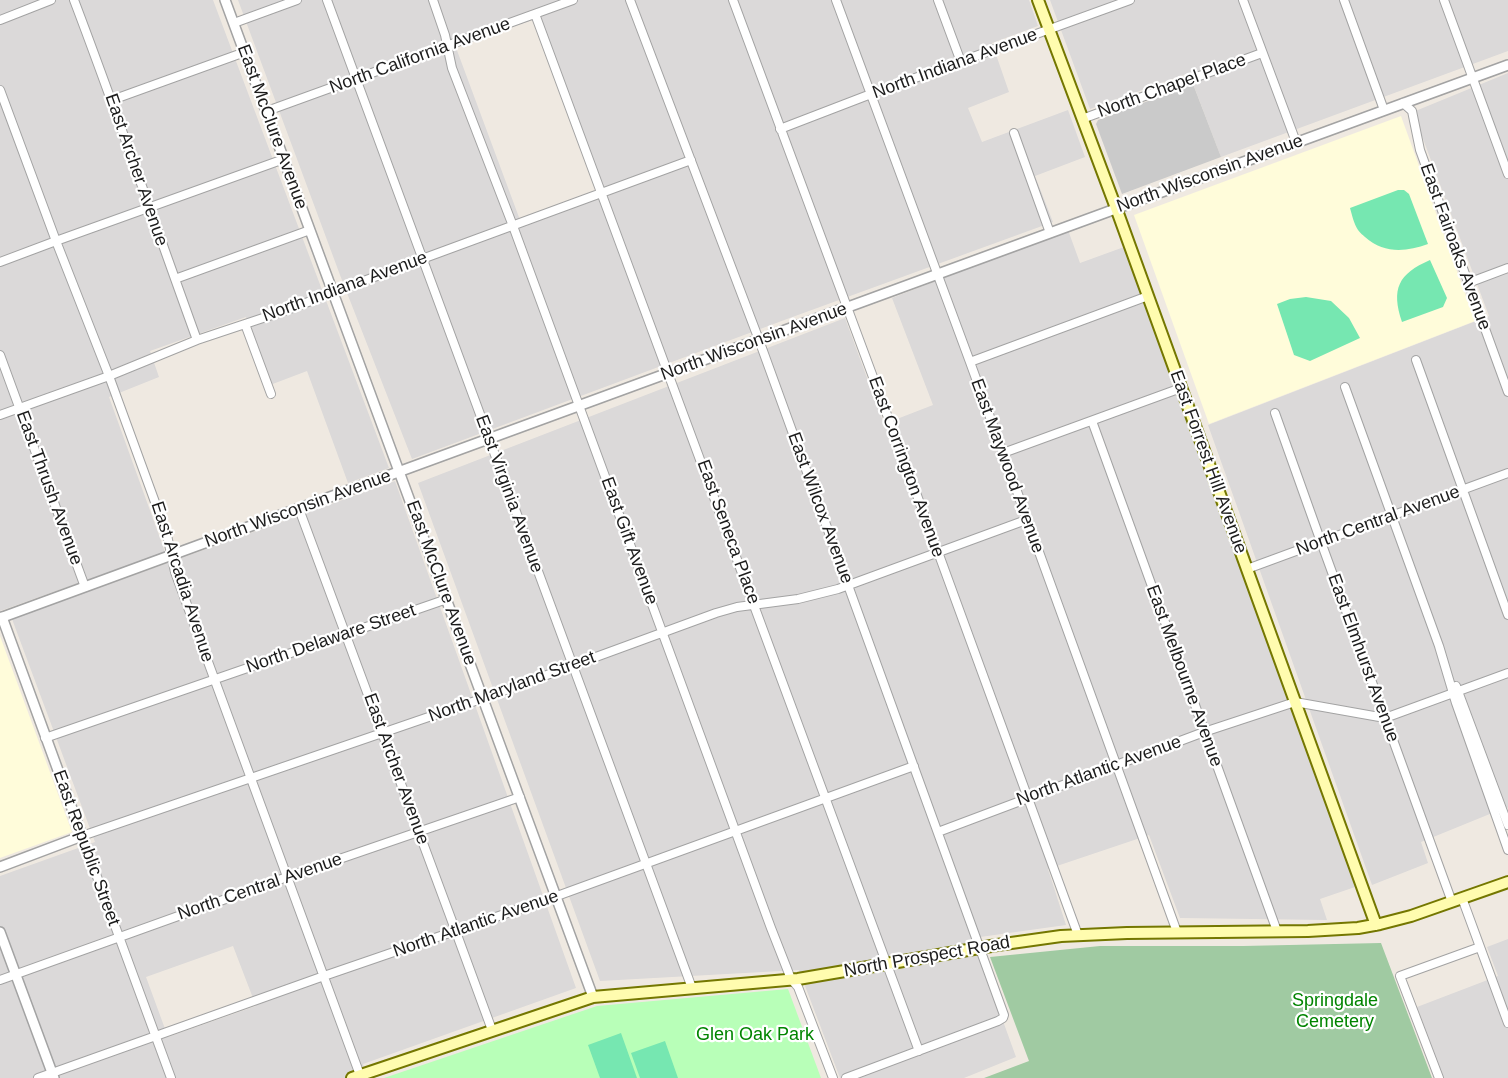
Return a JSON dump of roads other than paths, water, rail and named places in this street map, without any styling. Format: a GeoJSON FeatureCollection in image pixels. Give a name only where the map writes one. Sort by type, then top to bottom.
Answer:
{"type":"FeatureCollection","features":[{"type":"Feature","properties":{"kind":"main road","name":"East Forrest Hill Avenue"},"geometry":{"type":"LineString","coordinates":[[1038,0],[1116,208],[1376,925]]}},
{"type":"Feature","properties":{"kind":"main road","name":"North Prospect Road"},"geometry":{"type":"LineString","coordinates":[[356,1077],[593,997],[791,979],[1038,939],[1078,935],[1336,930],[1376,925],[1411,916],[1508,882]]}},
{"type":"Feature","properties":{"kind":"street"},"geometry":{"type":"LineString","coordinates":[[0,20],[51,0]]}},
{"type":"Feature","properties":{"kind":"street","name":"East Archer Avenue"},"geometry":{"type":"LineString","coordinates":[[74,0],[197,340]]}},
{"type":"Feature","properties":{"kind":"street","name":"East McClure Avenue"},"geometry":{"type":"LineString","coordinates":[[225,0],[593,997]]}},
{"type":"Feature","properties":{"kind":"street"},"geometry":{"type":"LineString","coordinates":[[234,23],[297,0]]}},
{"type":"Feature","properties":{"kind":"street","name":"East Virginia Avenue"},"geometry":{"type":"LineString","coordinates":[[327,0],[692,988]]}},
{"type":"Feature","properties":{"kind":"street","name":"East Gift Avenue"},"geometry":{"type":"LineString","coordinates":[[433,0],[443,29],[452,68],[513,226],[791,979],[798,987],[832,1078]]}},
{"type":"Feature","properties":{"kind":"street","name":"North California Avenue"},"geometry":{"type":"LineString","coordinates":[[267,111],[573,0]]}},
{"type":"Feature","properties":{"kind":"street","name":"East Wilcox Avenue"},"geometry":{"type":"LineString","coordinates":[[630,0],[759,340],[1003,1012],[1003,1018],[998,1021],[919,1051]]}},
{"type":"Feature","properties":{"kind":"street","name":"East Corrington Avenue"},"geometry":{"type":"LineString","coordinates":[[733,0],[1078,935]]}},
{"type":"Feature","properties":{"kind":"street","name":"East Maywood Avenue"},"geometry":{"type":"LineString","coordinates":[[836,0],[1177,932]]}},
{"type":"Feature","properties":{"kind":"street"},"geometry":{"type":"LineString","coordinates":[[938,0],[961,62]]}},
{"type":"Feature","properties":{"kind":"street","name":"North Indiana Avenue"},"geometry":{"type":"LineString","coordinates":[[780,129],[1130,0]]}},
{"type":"Feature","properties":{"kind":"street"},"geometry":{"type":"LineString","coordinates":[[1243,0],[1296,142]]}},
{"type":"Feature","properties":{"kind":"street"},"geometry":{"type":"LineString","coordinates":[[1344,0],[1384,110]]}},
{"type":"Feature","properties":{"kind":"street"},"geometry":{"type":"LineString","coordinates":[[1443,0],[1508,174]]}},
{"type":"Feature","properties":{"kind":"street","name":"East Seneca Place"},"geometry":{"type":"LineString","coordinates":[[535,14],[919,1051]]}},
{"type":"Feature","properties":{"kind":"street"},"geometry":{"type":"LineString","coordinates":[[112,100],[245,52]]}},
{"type":"Feature","properties":{"kind":"street","name":"North Chapel Place"},"geometry":{"type":"LineString","coordinates":[[1082,118],[1262,53]]}},
{"type":"Feature","properties":{"kind":"street","name":"North Wisconsin Avenue"},"geometry":{"type":"LineString","coordinates":[[1,618],[1508,65]]}},
{"type":"Feature","properties":{"kind":"street","name":"East Arcadia Avenue"},"geometry":{"type":"LineString","coordinates":[[0,90],[168,535],[175,572],[324,976],[356,1077]]}},
{"type":"Feature","properties":{"kind":"street","name":"East Fairoaks Avenue"},"geometry":{"type":"LineString","coordinates":[[1403,103],[1412,111],[1420,150],[1508,392]]}},
{"type":"Feature","properties":{"kind":"street"},"geometry":{"type":"LineString","coordinates":[[1014,133],[1050,233]]}},
{"type":"Feature","properties":{"kind":"street"},"geometry":{"type":"LineString","coordinates":[[0,262],[284,159]]}},
{"type":"Feature","properties":{"kind":"street","name":"North Indiana Avenue"},"geometry":{"type":"LineString","coordinates":[[0,415],[109,376],[197,340],[288,310],[691,160]]}},
{"type":"Feature","properties":{"kind":"street"},"geometry":{"type":"LineString","coordinates":[[175,279],[310,230]]}},
{"type":"Feature","properties":{"kind":"street"},"geometry":{"type":"LineString","coordinates":[[1468,283],[1508,268]]}},
{"type":"Feature","properties":{"kind":"street"},"geometry":{"type":"LineString","coordinates":[[970,362],[1148,296]]}},
{"type":"Feature","properties":{"kind":"street"},"geometry":{"type":"LineString","coordinates":[[245,324],[271,394]]}},
{"type":"Feature","properties":{"kind":"street","name":"East Thrush Avenue"},"geometry":{"type":"LineString","coordinates":[[0,355],[85,587]]}},
{"type":"Feature","properties":{"kind":"street"},"geometry":{"type":"LineString","coordinates":[[1416,360],[1507,614]]}},
{"type":"Feature","properties":{"kind":"street"},"geometry":{"type":"LineString","coordinates":[[1345,387],[1456,692],[1508,825]]}},
{"type":"Feature","properties":{"kind":"street"},"geometry":{"type":"LineString","coordinates":[[1003,453],[1181,388]]}},
{"type":"Feature","properties":{"kind":"street","name":"East Elmhurst Avenue"},"geometry":{"type":"LineString","coordinates":[[1275,413],[1385,718],[1457,900],[1480,947],[1508,1023]]}},
{"type":"Feature","properties":{"kind":"street","name":"East Melbourne Avenue"},"geometry":{"type":"LineString","coordinates":[[1092,421],[1277,931]]}},
{"type":"Feature","properties":{"kind":"street","name":"North Central Avenue"},"geometry":{"type":"LineString","coordinates":[[1247,569],[1508,474]]}},
{"type":"Feature","properties":{"kind":"street","name":"East Archer Avenue"},"geometry":{"type":"LineString","coordinates":[[299,509],[492,1030]]}},
{"type":"Feature","properties":{"kind":"street","name":"North Maryland Street"},"geometry":{"type":"LineString","coordinates":[[0,867],[82,836],[484,698],[727,609],[803,598],[848,586],[1026,519]]}},
{"type":"Feature","properties":{"kind":"street","name":"North Delaware Street"},"geometry":{"type":"LineString","coordinates":[[45,738],[447,599]]}},
{"type":"Feature","properties":{"kind":"street","name":"East Republic Street"},"geometry":{"type":"LineString","coordinates":[[1,618],[171,1078]]}},
{"type":"Feature","properties":{"kind":"street"},"geometry":{"type":"LineString","coordinates":[[1295,702],[1385,718],[1508,672]]}},
{"type":"Feature","properties":{"kind":"street"},"geometry":{"type":"LineString","coordinates":[[1456,692],[1508,850]]}},
{"type":"Feature","properties":{"kind":"street","name":"North Atlantic Avenue"},"geometry":{"type":"LineString","coordinates":[[938,832],[1204,732],[1295,702]]}},
{"type":"Feature","properties":{"kind":"street","name":"North Atlantic Avenue"},"geometry":{"type":"LineString","coordinates":[[38,1078],[53,1076],[155,1036],[456,932],[914,766]]}},
{"type":"Feature","properties":{"kind":"street","name":"North Central Avenue"},"geometry":{"type":"LineString","coordinates":[[0,980],[287,877],[520,797]]}},
{"type":"Feature","properties":{"kind":"street"},"geometry":{"type":"LineString","coordinates":[[0,932],[53,1076]]}},
{"type":"Feature","properties":{"kind":"street"},"geometry":{"type":"LineString","coordinates":[[1439,1078],[1400,976],[1480,947]]}},
{"type":"Feature","properties":{"kind":"street"},"geometry":{"type":"LineString","coordinates":[[846,1078],[919,1051]]}},
{"type":"Feature","properties":{"kind":"park label","name":"Springdale Cemetery"},"geometry":{"type":"Point","coordinates":[1335,1011]}},
{"type":"Feature","properties":{"kind":"park label","name":"Glen Oak Park"},"geometry":{"type":"Point","coordinates":[755,1035]}}]}
